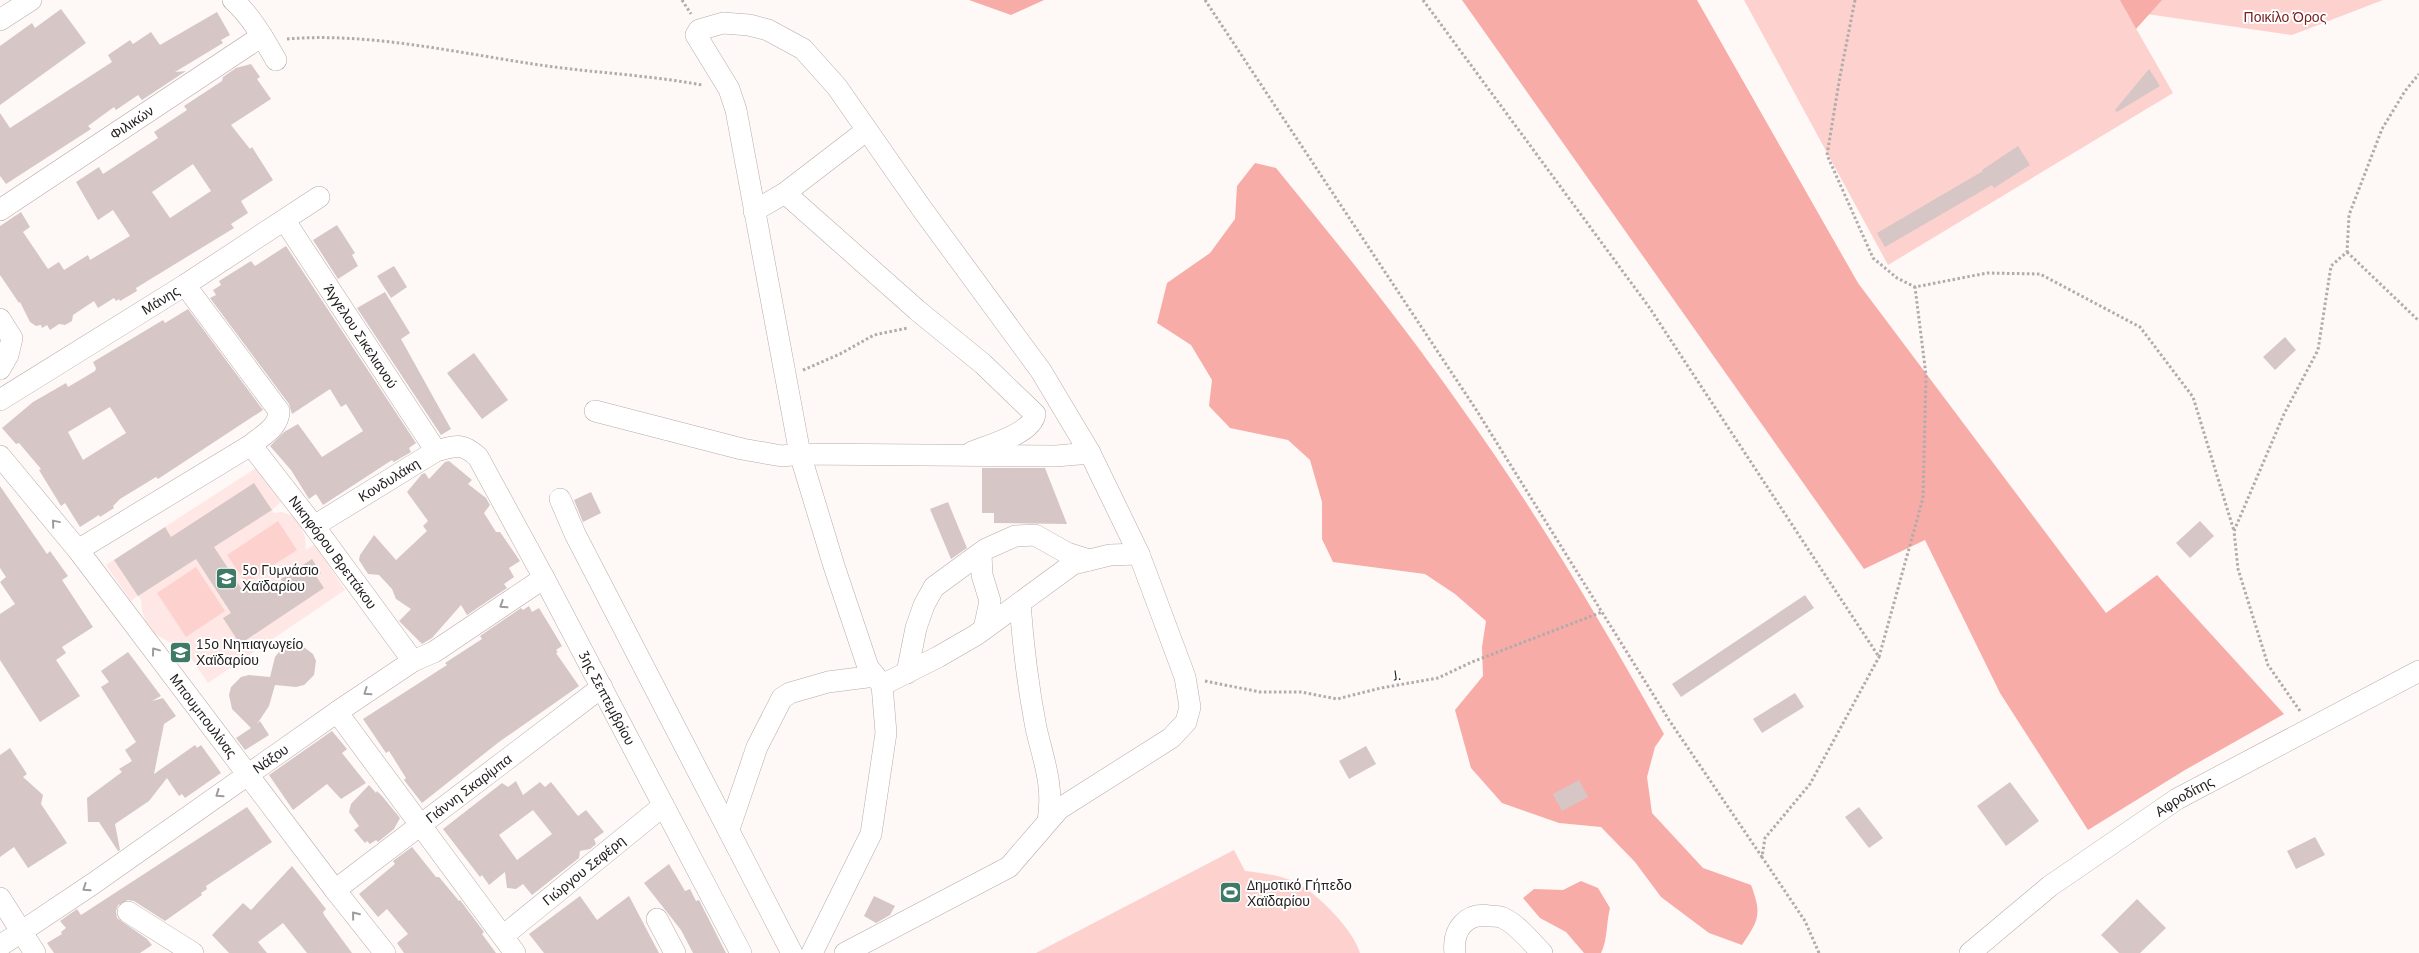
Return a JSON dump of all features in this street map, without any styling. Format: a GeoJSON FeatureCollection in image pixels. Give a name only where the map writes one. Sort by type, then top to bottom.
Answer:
{"type":"FeatureCollection","features":[{"type":"Feature","properties":{"kind":"street"},"geometry":{"type":"LineString","coordinates":[[0,20],[31,0]]}},
{"type":"Feature","properties":{"kind":"street"},"geometry":{"type":"LineString","coordinates":[[233,0],[268,47]]}},
{"type":"Feature","properties":{"kind":"street"},"geometry":{"type":"LineString","coordinates":[[812,953],[871,834],[886,733],[878,681],[868,667],[858,639],[800,454],[736,110],[729,89],[696,35],[699,30],[723,23],[749,25],[768,30],[803,49],[837,87],[1041,372],[1090,453],[1139,554],[1185,677],[1190,707],[1186,722],[1171,738],[1059,809],[1009,867],[845,953]]}},
{"type":"Feature","properties":{"kind":"street","name":"Φιλικών"},"geometry":{"type":"LineString","coordinates":[[0,210],[268,47]]}},
{"type":"Feature","properties":{"kind":"street"},"geometry":{"type":"LineString","coordinates":[[754,211],[784,193],[867,130]]}},
{"type":"Feature","properties":{"kind":"street"},"geometry":{"type":"LineString","coordinates":[[784,193],[934,324],[983,364],[1035,414],[1030,424],[1023,431],[962,456]]}},
{"type":"Feature","properties":{"kind":"street","name":"Μάνης"},"geometry":{"type":"LineString","coordinates":[[0,400],[186,285],[319,197]]}},
{"type":"Feature","properties":{"kind":"street","name":"Άγγελου Σικελιανού"},"geometry":{"type":"LineString","coordinates":[[285,221],[436,451]]}},
{"type":"Feature","properties":{"kind":"street"},"geometry":{"type":"LineString","coordinates":[[78,550],[251,445],[274,426],[278,419],[278,410],[186,285]]}},
{"type":"Feature","properties":{"kind":"street"},"geometry":{"type":"LineString","coordinates":[[0,319],[12,338],[6,348],[0,369]]}},
{"type":"Feature","properties":{"kind":"street"},"geometry":{"type":"LineString","coordinates":[[595,411],[742,449],[782,456],[800,454],[1056,456],[1090,453]]}},
{"type":"Feature","properties":{"kind":"street","name":"Νικηφόρου Βρεττάκου"},"geometry":{"type":"LineString","coordinates":[[251,445],[314,526],[413,661]]}},
{"type":"Feature","properties":{"kind":"street","name":"Κονδυλάκη"},"geometry":{"type":"LineString","coordinates":[[314,526],[436,451],[455,446],[467,447]]}},
{"type":"Feature","properties":{"kind":"street","name":"3ης Σεπτεμβρίου"},"geometry":{"type":"LineString","coordinates":[[467,447],[478,457],[544,578],[741,953]]}},
{"type":"Feature","properties":{"kind":"street","name":"Μπουμπουλίνας"},"geometry":{"type":"LineString","coordinates":[[0,456],[78,550],[335,890],[385,953]]}},
{"type":"Feature","properties":{"kind":"street"},"geometry":{"type":"LineString","coordinates":[[560,499],[576,534],[792,953]]}},
{"type":"Feature","properties":{"kind":"street"},"geometry":{"type":"LineString","coordinates":[[907,672],[916,628],[924,605],[934,587],[980,554],[1015,536],[1035,536],[1067,553],[1089,560]]}},
{"type":"Feature","properties":{"kind":"street"},"geometry":{"type":"LineString","coordinates":[[980,554],[982,575],[990,601],[984,629]]}},
{"type":"Feature","properties":{"kind":"street"},"geometry":{"type":"LineString","coordinates":[[729,829],[757,748],[782,698],[790,693],[828,682],[878,681],[907,672],[984,629],[1073,564],[1110,555],[1139,554]]}},
{"type":"Feature","properties":{"kind":"street","name":"Νάξου"},"geometry":{"type":"LineString","coordinates":[[0,946],[94,883],[337,712],[413,661],[434,652],[544,578]]}},
{"type":"Feature","properties":{"kind":"street"},"geometry":{"type":"LineString","coordinates":[[1020,602],[1028,681],[1050,783],[1052,801],[1048,821]]}},
{"type":"Feature","properties":{"kind":"street","name":"Αφροδίτης"},"geometry":{"type":"LineString","coordinates":[[1970,953],[2050,886],[2177,799],[2419,671]]}},
{"type":"Feature","properties":{"kind":"street","name":"Γιάννη Σκαρίμπα"},"geometry":{"type":"LineString","coordinates":[[335,890],[602,687]]}},
{"type":"Feature","properties":{"kind":"street"},"geometry":{"type":"LineString","coordinates":[[337,712],[509,945]]}},
{"type":"Feature","properties":{"kind":"street","name":"Γιώργου Σεφέρη"},"geometry":{"type":"LineString","coordinates":[[509,945],[663,806]]}},
{"type":"Feature","properties":{"kind":"street"},"geometry":{"type":"LineString","coordinates":[[0,898],[35,953]]}},
{"type":"Feature","properties":{"kind":"street"},"geometry":{"type":"LineString","coordinates":[[128,912],[194,953]]}},
{"type":"Feature","properties":{"kind":"street"},"geometry":{"type":"LineString","coordinates":[[1455,953],[1454,938],[1457,928],[1472,917],[1482,915],[1504,918],[1542,953]]}},
{"type":"Feature","properties":{"kind":"street"},"geometry":{"type":"LineString","coordinates":[[657,919],[675,953]]}},
{"type":"Feature","properties":{"kind":"path"},"geometry":{"type":"LineString","coordinates":[[1205,0],[1477,411],[1668,720],[1805,921],[1819,953]]}},
{"type":"Feature","properties":{"kind":"path"},"geometry":{"type":"LineString","coordinates":[[1423,0],[1649,307],[1879,657]]}},
{"type":"Feature","properties":{"kind":"path"},"geometry":{"type":"LineString","coordinates":[[1855,0],[1827,155],[1873,258],[1897,278],[1915,287],[1987,272],[2040,274],[2140,327],[2193,397],[2234,530],[2238,569],[2268,665],[2312,728]]}},
{"type":"Feature","properties":{"kind":"path"},"geometry":{"type":"LineString","coordinates":[[268,47],[287,40],[308,38],[367,39],[540,65],[729,89]]}},
{"type":"Feature","properties":{"kind":"path"},"geometry":{"type":"LineString","coordinates":[[2234,530],[2284,414],[2318,350],[2331,266],[2347,252],[2349,215],[2382,129],[2405,91],[2419,74]]}},
{"type":"Feature","properties":{"kind":"path"},"geometry":{"type":"LineString","coordinates":[[2347,252],[2419,321]]}},
{"type":"Feature","properties":{"kind":"path"},"geometry":{"type":"LineString","coordinates":[[1762,857],[1765,838],[1810,784],[1879,657],[1923,498],[1926,375],[1915,287]]}},
{"type":"Feature","properties":{"kind":"path"},"geometry":{"type":"LineString","coordinates":[[787,386],[799,372],[840,354],[874,335],[934,324]]}},
{"type":"Feature","properties":{"kind":"path","name":"J."},"geometry":{"type":"LineString","coordinates":[[1185,677],[1260,692],[1301,692],[1337,700],[1381,688],[1438,678],[1472,662],[1602,612]]}},
{"type":"Feature","properties":{"kind":"shaded area"},"geometry":{"type":"Polygon","coordinates":[[[969,0],[1044,0],[1011,15],[969,0]]]}},
{"type":"Feature","properties":{"kind":"shaded area"},"geometry":{"type":"Polygon","coordinates":[[[1462,0],[1697,0],[1858,283],[2106,613],[2157,575],[2284,714],[2185,770],[2088,830],[2000,693],[1925,540],[1864,569],[1462,0]]]}},
{"type":"Feature","properties":{"kind":"shaded area"},"geometry":{"type":"Polygon","coordinates":[[[2120,0],[2162,0],[2136,29],[2120,0]]]}},
{"type":"Feature","properties":{"kind":"shaded area"},"geometry":{"type":"Polygon","coordinates":[[[1255,163],[1276,168],[1371,286],[1489,446],[1542,527],[1664,734],[1655,747],[1647,777],[1652,813],[1703,868],[1751,885],[1757,903],[1757,916],[1752,929],[1742,945],[1709,933],[1661,897],[1635,862],[1601,827],[1559,823],[1502,803],[1471,768],[1455,710],[1483,676],[1482,647],[1486,621],[1455,594],[1425,574],[1333,562],[1322,539],[1322,502],[1310,460],[1288,440],[1230,428],[1209,406],[1212,380],[1191,345],[1157,323],[1167,283],[1210,253],[1235,219],[1237,186],[1255,163]]]}},
{"type":"Feature","properties":{"kind":"shaded area","name":"5ο Γυμνάσιο Χαϊδαρίου"},"geometry":{"type":"Polygon","coordinates":[[[256,468],[281,502],[272,510],[274,513],[282,512],[293,516],[299,523],[305,537],[306,550],[315,544],[345,590],[208,683],[189,655],[176,663],[169,654],[176,649],[173,644],[155,634],[147,624],[142,611],[141,600],[138,596],[131,601],[106,565],[256,468]]]}},
{"type":"Feature","properties":{"kind":"shaded area"},"geometry":{"type":"Polygon","coordinates":[[[1581,881],[1598,888],[1610,908],[1605,942],[1601,953],[1584,953],[1566,932],[1540,918],[1523,898],[1534,889],[1563,890],[1581,881]]]}},
{"type":"Feature","properties":{"kind":"green space","name":"Ποικίλο Όρος"},"geometry":{"type":"Polygon","coordinates":[[[1744,0],[2383,0],[2292,35],[2126,11],[2173,93],[1888,265],[1744,0]]]}},
{"type":"Feature","properties":{"kind":"green space"},"geometry":{"type":"Polygon","coordinates":[[[278,521],[297,550],[246,583],[227,555],[278,521]]]}},
{"type":"Feature","properties":{"kind":"green space"},"geometry":{"type":"Polygon","coordinates":[[[196,567],[225,611],[186,637],[157,593],[196,567]]]}},
{"type":"Feature","properties":{"kind":"green space","name":"Δημοτικό Γήπεδο Χαϊδαρίου"},"geometry":{"type":"Polygon","coordinates":[[[1234,850],[1245,871],[1295,882],[1313,894],[1350,933],[1360,953],[1036,953],[1234,850]]]}},
{"type":"Feature","properties":{"kind":"building"},"geometry":{"type":"Polygon","coordinates":[[[61,9],[86,43],[0,105],[0,46],[32,23],[35,28],[61,9]]]}},
{"type":"Feature","properties":{"kind":"building"},"geometry":{"type":"Polygon","coordinates":[[[217,12],[230,35],[221,40],[223,43],[175,72],[186,71],[142,100],[138,95],[116,110],[114,107],[88,126],[91,129],[6,184],[0,176],[0,113],[10,128],[112,62],[108,55],[130,40],[133,44],[151,32],[160,45],[217,12]]]}},
{"type":"Feature","properties":{"kind":"building"},"geometry":{"type":"Polygon","coordinates":[[[251,64],[260,77],[257,79],[271,99],[231,125],[250,149],[252,147],[273,180],[241,201],[248,213],[231,224],[234,228],[136,288],[137,291],[120,301],[119,299],[116,301],[114,298],[98,308],[94,301],[73,315],[72,321],[65,325],[59,324],[50,330],[47,325],[42,328],[41,325],[36,326],[30,322],[20,302],[0,275],[0,226],[21,212],[30,227],[23,232],[48,269],[59,262],[64,270],[88,255],[90,260],[130,236],[113,210],[98,220],[76,182],[99,167],[103,174],[158,138],[154,132],[187,110],[184,106],[222,81],[223,77],[236,68],[251,64]],[[193,164],[152,192],[170,218],[211,191],[193,164]]]}},
{"type":"Feature","properties":{"kind":"building"},"geometry":{"type":"Polygon","coordinates":[[[2149,69],[2160,86],[2117,112],[2115,110],[2149,69]]]}},
{"type":"Feature","properties":{"kind":"building"},"geometry":{"type":"Polygon","coordinates":[[[2018,146],[2030,165],[1994,188],[1992,185],[1885,247],[1877,233],[1983,171],[2018,146]]]}},
{"type":"Feature","properties":{"kind":"building"},"geometry":{"type":"Polygon","coordinates":[[[337,225],[355,253],[352,255],[358,266],[338,279],[313,240],[337,225]]]}},
{"type":"Feature","properties":{"kind":"building"},"geometry":{"type":"Polygon","coordinates":[[[286,246],[416,443],[409,448],[411,452],[394,462],[392,460],[323,505],[316,494],[309,499],[291,470],[270,446],[284,432],[298,424],[322,457],[363,431],[346,404],[341,407],[330,389],[292,414],[289,404],[210,298],[216,295],[213,290],[221,285],[219,281],[251,261],[255,266],[286,246]]]}},
{"type":"Feature","properties":{"kind":"building"},"geometry":{"type":"Polygon","coordinates":[[[394,266],[407,287],[391,298],[377,276],[394,266]]]}},
{"type":"Feature","properties":{"kind":"building"},"geometry":{"type":"Polygon","coordinates":[[[385,292],[410,333],[401,339],[451,429],[441,435],[357,308],[385,292]]]}},
{"type":"Feature","properties":{"kind":"building"},"geometry":{"type":"Polygon","coordinates":[[[188,309],[263,410],[158,479],[156,477],[120,499],[113,506],[114,508],[100,517],[99,515],[80,527],[65,503],[61,506],[39,470],[41,469],[19,443],[16,444],[2,428],[33,402],[66,383],[68,387],[95,371],[96,368],[93,362],[163,320],[165,323],[188,309]],[[110,407],[68,432],[83,460],[126,433],[110,407]]]}},
{"type":"Feature","properties":{"kind":"building"},"geometry":{"type":"Polygon","coordinates":[[[2285,337],[2296,350],[2275,370],[2263,357],[2285,337]]]}},
{"type":"Feature","properties":{"kind":"building"},"geometry":{"type":"Polygon","coordinates":[[[474,353],[508,400],[482,419],[447,373],[474,353]]]}},
{"type":"Feature","properties":{"kind":"building"},"geometry":{"type":"Polygon","coordinates":[[[449,461],[472,480],[468,484],[486,498],[490,505],[484,513],[496,532],[500,532],[520,561],[509,568],[514,577],[504,584],[507,588],[467,615],[461,605],[432,638],[422,644],[399,621],[411,609],[396,599],[392,589],[379,575],[368,574],[359,560],[360,555],[374,535],[396,560],[427,531],[423,526],[428,521],[407,492],[422,474],[425,473],[429,479],[445,462],[449,461]]]}},
{"type":"Feature","properties":{"kind":"building"},"geometry":{"type":"Polygon","coordinates":[[[982,468],[1045,468],[1067,524],[994,523],[994,513],[982,513],[982,468]]]}},
{"type":"Feature","properties":{"kind":"building"},"geometry":{"type":"Polygon","coordinates":[[[254,483],[272,510],[214,547],[241,588],[260,589],[285,585],[281,579],[312,559],[321,573],[316,576],[324,588],[240,644],[223,618],[231,613],[196,559],[138,596],[114,560],[165,527],[171,537],[254,483]]]}},
{"type":"Feature","properties":{"kind":"building"},"geometry":{"type":"Polygon","coordinates":[[[0,486],[47,554],[50,551],[68,576],[62,580],[93,627],[62,647],[66,653],[56,660],[80,696],[40,722],[0,660],[0,614],[15,604],[0,582],[6,577],[0,568],[0,486]]]}},
{"type":"Feature","properties":{"kind":"building"},"geometry":{"type":"Polygon","coordinates":[[[591,492],[601,513],[583,522],[574,500],[591,492]]]}},
{"type":"Feature","properties":{"kind":"building"},"geometry":{"type":"Polygon","coordinates":[[[948,502],[967,548],[951,559],[930,509],[948,502]]]}},
{"type":"Feature","properties":{"kind":"building"},"geometry":{"type":"Polygon","coordinates":[[[2200,521],[2214,536],[2190,558],[2176,543],[2200,521]]]}},
{"type":"Feature","properties":{"kind":"building"},"geometry":{"type":"Polygon","coordinates":[[[1805,595],[1814,608],[1681,697],[1672,684],[1805,595]]]}},
{"type":"Feature","properties":{"kind":"building"},"geometry":{"type":"Polygon","coordinates":[[[529,606],[532,612],[539,608],[562,646],[556,650],[558,652],[556,653],[579,686],[499,742],[422,803],[404,780],[406,778],[389,751],[386,753],[363,719],[447,665],[445,663],[482,639],[480,636],[521,608],[523,610],[529,606]]]}},
{"type":"Feature","properties":{"kind":"building"},"geometry":{"type":"Polygon","coordinates":[[[301,645],[313,654],[316,661],[314,675],[304,685],[296,687],[275,685],[269,706],[257,724],[260,721],[269,735],[245,750],[236,738],[251,728],[232,709],[229,695],[231,687],[241,677],[249,675],[270,677],[275,657],[282,648],[301,645]]]}},
{"type":"Feature","properties":{"kind":"building"},"geometry":{"type":"Polygon","coordinates":[[[128,652],[161,696],[152,701],[163,698],[176,716],[164,724],[154,774],[195,745],[197,748],[201,745],[221,773],[185,798],[182,794],[179,796],[167,778],[149,801],[115,824],[120,850],[118,851],[99,822],[88,822],[87,798],[122,772],[119,769],[132,761],[125,750],[136,742],[101,687],[109,682],[101,671],[128,652]]]}},
{"type":"Feature","properties":{"kind":"building"},"geometry":{"type":"Polygon","coordinates":[[[1795,693],[1804,707],[1762,733],[1753,719],[1795,693]]]}},
{"type":"Feature","properties":{"kind":"building"},"geometry":{"type":"Polygon","coordinates":[[[332,731],[347,749],[342,753],[366,783],[341,799],[327,784],[293,810],[269,775],[332,731]]]}},
{"type":"Feature","properties":{"kind":"building"},"geometry":{"type":"Polygon","coordinates":[[[1366,746],[1376,764],[1349,779],[1339,761],[1366,746]]]}},
{"type":"Feature","properties":{"kind":"building"},"geometry":{"type":"Polygon","coordinates":[[[10,748],[27,774],[23,777],[43,795],[41,804],[67,843],[28,868],[14,847],[0,857],[0,755],[10,748]]]}},
{"type":"Feature","properties":{"kind":"building"},"geometry":{"type":"Polygon","coordinates":[[[1579,780],[1588,797],[1562,811],[1553,794],[1579,780]]]}},
{"type":"Feature","properties":{"kind":"building"},"geometry":{"type":"Polygon","coordinates":[[[516,781],[523,795],[540,782],[545,787],[551,782],[578,816],[586,810],[604,832],[594,839],[596,844],[590,849],[580,851],[579,858],[532,895],[523,884],[516,889],[507,888],[505,872],[489,885],[482,875],[480,877],[443,829],[502,783],[508,787],[516,781]],[[533,810],[499,835],[517,860],[552,834],[533,810]]]}},
{"type":"Feature","properties":{"kind":"building"},"geometry":{"type":"Polygon","coordinates":[[[2010,782],[2039,821],[2006,846],[1977,806],[2010,782]]]}},
{"type":"Feature","properties":{"kind":"building"},"geometry":{"type":"Polygon","coordinates":[[[369,785],[376,793],[377,791],[382,796],[400,818],[394,829],[378,842],[376,840],[370,844],[367,841],[365,843],[354,830],[359,826],[349,812],[351,804],[369,785]]]}},
{"type":"Feature","properties":{"kind":"building"},"geometry":{"type":"Polygon","coordinates":[[[247,807],[272,842],[206,886],[207,889],[201,893],[202,895],[165,921],[134,901],[128,900],[118,905],[116,911],[117,918],[147,939],[152,945],[140,953],[54,953],[47,943],[62,934],[61,932],[66,928],[60,921],[77,909],[81,915],[247,807]]]}},
{"type":"Feature","properties":{"kind":"building"},"geometry":{"type":"Polygon","coordinates":[[[1859,807],[1883,838],[1869,848],[1845,817],[1859,807]]]}},
{"type":"Feature","properties":{"kind":"building"},"geometry":{"type":"Polygon","coordinates":[[[2315,837],[2325,855],[2296,869],[2287,851],[2315,837]]]}},
{"type":"Feature","properties":{"kind":"building"},"geometry":{"type":"Polygon","coordinates":[[[412,847],[436,877],[439,877],[460,900],[484,932],[482,934],[496,953],[404,953],[397,943],[408,934],[387,909],[378,917],[359,894],[395,864],[393,861],[412,847]]]}},
{"type":"Feature","properties":{"kind":"building"},"geometry":{"type":"Polygon","coordinates":[[[669,864],[685,891],[690,889],[696,901],[699,900],[726,953],[693,953],[681,930],[644,883],[669,864]]]}},
{"type":"Feature","properties":{"kind":"building"},"geometry":{"type":"Polygon","coordinates":[[[292,866],[326,909],[323,912],[324,915],[352,953],[307,953],[283,923],[258,942],[267,953],[229,953],[212,935],[243,903],[251,910],[292,866]]]}},
{"type":"Feature","properties":{"kind":"building"},"geometry":{"type":"Polygon","coordinates":[[[580,896],[597,920],[629,896],[659,953],[544,953],[529,934],[580,896]]]}},
{"type":"Feature","properties":{"kind":"building"},"geometry":{"type":"Polygon","coordinates":[[[874,896],[895,906],[890,915],[876,923],[864,916],[874,896]]]}},
{"type":"Feature","properties":{"kind":"building"},"geometry":{"type":"Polygon","coordinates":[[[2137,899],[2166,928],[2140,953],[2119,953],[2101,935],[2137,899]]]}},
{"type":"Feature","properties":{"kind":"place","name":"5ο Γυμνάσιο Χαϊδαρίου"},"geometry":{"type":"Point","coordinates":[226,578]}},
{"type":"Feature","properties":{"kind":"place","name":"15ο Νηπιαγωγείο Χαϊδαρίου"},"geometry":{"type":"Point","coordinates":[180,652]}},
{"type":"Feature","properties":{"kind":"place","name":"Δημοτικό Γήπεδο Χαϊδαρίου"},"geometry":{"type":"Point","coordinates":[1231,893]}}]}
